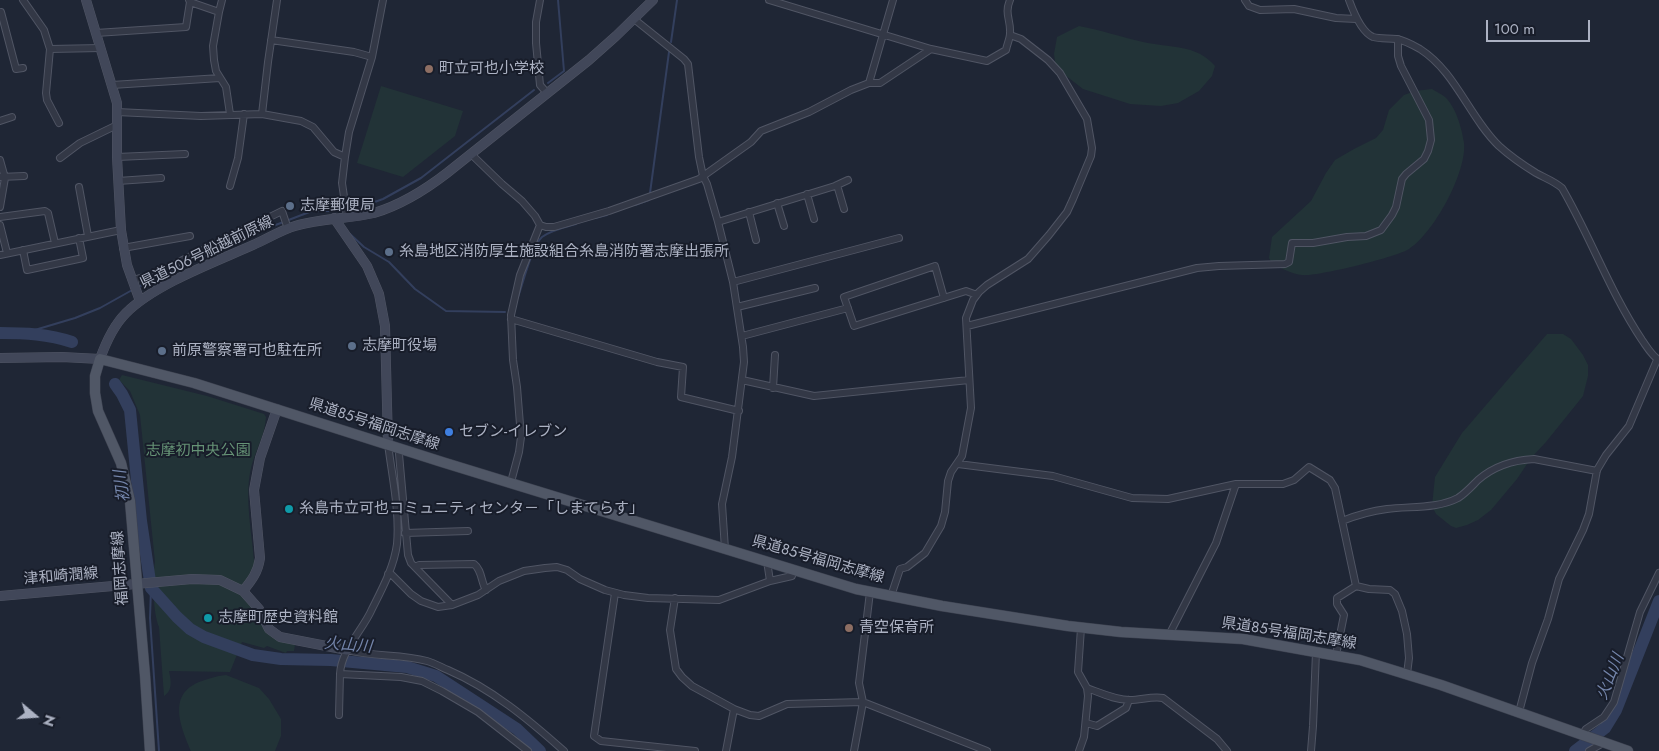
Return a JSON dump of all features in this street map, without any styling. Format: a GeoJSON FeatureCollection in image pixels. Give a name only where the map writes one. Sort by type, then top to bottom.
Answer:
{"type":"FeatureCollection","features":[{"type":"Feature","properties":{"kind":"main road","name":"県道85号福岡志摩線"},"geometry":{"type":"LineString","coordinates":[[100,359],[194,383],[401,449],[870,592],[1081,628],[1243,639],[1360,660],[1519,712],[1628,751]]}},
{"type":"Feature","properties":{"kind":"main road","name":"福岡志摩線"},"geometry":{"type":"LineString","coordinates":[[100,359],[95,393],[101,418],[121,463],[130,502],[150,751]]}},
{"type":"Feature","properties":{"kind":"street"},"geometry":{"type":"LineString","coordinates":[[23,0],[44,30],[50,49],[47,100],[59,124]]}},
{"type":"Feature","properties":{"kind":"street"},"geometry":{"type":"LineString","coordinates":[[86,0],[117,103],[117,157],[123,248],[140,301]]}},
{"type":"Feature","properties":{"kind":"street"},"geometry":{"type":"LineString","coordinates":[[222,0],[213,46],[216,71],[226,87],[230,114]]}},
{"type":"Feature","properties":{"kind":"street"},"geometry":{"type":"LineString","coordinates":[[262,114],[277,0]]}},
{"type":"Feature","properties":{"kind":"street"},"geometry":{"type":"LineString","coordinates":[[347,217],[342,183],[349,132],[372,57],[383,0]]}},
{"type":"Feature","properties":{"kind":"street"},"geometry":{"type":"LineString","coordinates":[[540,0],[536,22],[536,43],[540,85],[547,93]]}},
{"type":"Feature","properties":{"kind":"street","name":"県道506号船越前原線"},"geometry":{"type":"LineString","coordinates":[[100,359],[107,340],[115,326],[126,313],[140,301],[210,264],[294,226],[374,213],[406,200],[426,189],[588,60],[653,0]]}},
{"type":"Feature","properties":{"kind":"street"},"geometry":{"type":"LineString","coordinates":[[769,0],[932,49],[987,61],[1006,50],[1010,35],[1007,18],[1007,6],[1010,0]]}},
{"type":"Feature","properties":{"kind":"street"},"geometry":{"type":"LineString","coordinates":[[869,83],[893,0]]}},
{"type":"Feature","properties":{"kind":"street"},"geometry":{"type":"LineString","coordinates":[[1245,0],[1249,6],[1260,10],[1294,9],[1336,18],[1356,19]]}},
{"type":"Feature","properties":{"kind":"street"},"geometry":{"type":"LineString","coordinates":[[1349,0],[1356,19],[1368,34],[1373,37],[1398,39],[1420,49],[1438,62],[1498,145],[1528,168],[1557,183],[1562,188],[1620,303],[1637,332],[1658,360],[1629,426],[1606,455],[1597,471],[1586,522],[1559,579],[1548,619],[1532,663],[1519,712]]}},
{"type":"Feature","properties":{"kind":"street"},"geometry":{"type":"LineString","coordinates":[[96,33],[186,27],[190,1],[219,12]]}},
{"type":"Feature","properties":{"kind":"street"},"geometry":{"type":"LineString","coordinates":[[1,12],[2,29],[16,69],[23,68]]}},
{"type":"Feature","properties":{"kind":"street"},"geometry":{"type":"LineString","coordinates":[[634,19],[688,64],[699,157],[733,282],[742,336],[744,362],[739,412],[722,504],[725,549]]}},
{"type":"Feature","properties":{"kind":"street"},"geometry":{"type":"LineString","coordinates":[[891,596],[900,569],[907,567],[925,553],[941,526],[945,512],[948,481],[951,472],[962,456],[971,408],[966,318],[973,300],[987,285],[1028,259],[1049,235],[1067,212],[1091,156],[1092,148],[1087,119],[1060,73],[1048,60],[1021,39],[1010,35]]}},
{"type":"Feature","properties":{"kind":"street"},"geometry":{"type":"LineString","coordinates":[[966,326],[1197,268],[1285,264],[1289,262],[1292,243],[1313,243],[1366,236],[1381,230],[1396,207],[1402,179],[1424,158],[1431,140],[1429,120],[1425,109],[1401,66],[1398,56],[1398,39]]}},
{"type":"Feature","properties":{"kind":"street"},"geometry":{"type":"LineString","coordinates":[[271,40],[354,52],[372,57]]}},
{"type":"Feature","properties":{"kind":"street"},"geometry":{"type":"LineString","coordinates":[[50,49],[101,48]]}},
{"type":"Feature","properties":{"kind":"street"},"geometry":{"type":"LineString","coordinates":[[471,154],[522,201],[540,225],[554,228],[700,179],[750,142],[761,131],[809,112],[851,90],[869,83],[880,83],[932,49]]}},
{"type":"Feature","properties":{"kind":"street"},"geometry":{"type":"LineString","coordinates":[[112,84],[220,78]]}},
{"type":"Feature","properties":{"kind":"street"},"geometry":{"type":"LineString","coordinates":[[118,112],[201,116],[262,114],[308,123],[313,126],[334,152],[345,157]]}},
{"type":"Feature","properties":{"kind":"street"},"geometry":{"type":"LineString","coordinates":[[230,186],[238,158],[244,114]]}},
{"type":"Feature","properties":{"kind":"street"},"geometry":{"type":"LineString","coordinates":[[0,121],[12,117]]}},
{"type":"Feature","properties":{"kind":"street"},"geometry":{"type":"LineString","coordinates":[[60,158],[80,143],[117,125]]}},
{"type":"Feature","properties":{"kind":"street"},"geometry":{"type":"LineString","coordinates":[[117,157],[186,154]]}},
{"type":"Feature","properties":{"kind":"street"},"geometry":{"type":"LineString","coordinates":[[0,160],[3,178],[0,207]]}},
{"type":"Feature","properties":{"kind":"street"},"geometry":{"type":"LineString","coordinates":[[3,178],[24,176]]}},
{"type":"Feature","properties":{"kind":"street"},"geometry":{"type":"LineString","coordinates":[[118,180],[161,178]]}},
{"type":"Feature","properties":{"kind":"street"},"geometry":{"type":"LineString","coordinates":[[718,222],[848,180]]}},
{"type":"Feature","properties":{"kind":"street"},"geometry":{"type":"LineString","coordinates":[[837,185],[844,209]]}},
{"type":"Feature","properties":{"kind":"street"},"geometry":{"type":"LineString","coordinates":[[79,187],[88,236]]}},
{"type":"Feature","properties":{"kind":"street"},"geometry":{"type":"LineString","coordinates":[[807,194],[814,219]]}},
{"type":"Feature","properties":{"kind":"street"},"geometry":{"type":"LineString","coordinates":[[777,203],[784,226]]}},
{"type":"Feature","properties":{"kind":"street"},"geometry":{"type":"LineString","coordinates":[[134,281],[154,274],[282,211],[288,229]]}},
{"type":"Feature","properties":{"kind":"street"},"geometry":{"type":"LineString","coordinates":[[748,212],[756,240]]}},
{"type":"Feature","properties":{"kind":"street"},"geometry":{"type":"LineString","coordinates":[[0,217],[48,213],[55,243]]}},
{"type":"Feature","properties":{"kind":"street"},"geometry":{"type":"LineString","coordinates":[[334,218],[367,266],[379,294],[385,326],[388,444],[397,522],[397,544],[388,574],[372,610],[347,652],[340,672],[339,715]]}},
{"type":"Feature","properties":{"kind":"street"},"geometry":{"type":"LineString","coordinates":[[0,225],[3,254],[121,230]]}},
{"type":"Feature","properties":{"kind":"street"},"geometry":{"type":"LineString","coordinates":[[511,482],[518,458],[521,437],[513,360],[512,305],[520,275],[540,225]]}},
{"type":"Feature","properties":{"kind":"street"},"geometry":{"type":"LineString","coordinates":[[123,248],[190,236]]}},
{"type":"Feature","properties":{"kind":"street"},"geometry":{"type":"LineString","coordinates":[[24,250],[27,270],[83,258],[79,238]]}},
{"type":"Feature","properties":{"kind":"street"},"geometry":{"type":"LineString","coordinates":[[733,282],[898,238]]}},
{"type":"Feature","properties":{"kind":"street"},"geometry":{"type":"LineString","coordinates":[[944,298],[935,266],[844,297],[854,326],[944,298],[966,291],[977,294]]}},
{"type":"Feature","properties":{"kind":"street"},"geometry":{"type":"LineString","coordinates":[[737,307],[815,288]]}},
{"type":"Feature","properties":{"kind":"street"},"geometry":{"type":"LineString","coordinates":[[742,336],[848,308]]}},
{"type":"Feature","properties":{"kind":"street"},"geometry":{"type":"LineString","coordinates":[[511,319],[657,362],[683,367],[681,397],[739,412]]}},
{"type":"Feature","properties":{"kind":"street"},"geometry":{"type":"LineString","coordinates":[[773,388],[775,355]]}},
{"type":"Feature","properties":{"kind":"street"},"geometry":{"type":"LineString","coordinates":[[0,358],[62,356],[100,359]]}},
{"type":"Feature","properties":{"kind":"street"},"geometry":{"type":"LineString","coordinates":[[742,380],[814,396],[828,396],[969,380]]}},
{"type":"Feature","properties":{"kind":"street"},"geometry":{"type":"LineString","coordinates":[[277,409],[260,458],[254,490],[260,558],[259,567],[255,576],[243,590],[259,609],[269,630],[280,638],[347,652],[428,661],[462,676],[496,696],[527,719],[564,751]]}},
{"type":"Feature","properties":{"kind":"street"},"geometry":{"type":"LineString","coordinates":[[401,449],[399,454],[408,555],[411,563],[452,605]]}},
{"type":"Feature","properties":{"kind":"street"},"geometry":{"type":"LineString","coordinates":[[1342,521],[1368,512],[1449,501],[1466,492],[1497,467],[1519,461],[1534,459],[1597,471]]}},
{"type":"Feature","properties":{"kind":"street"},"geometry":{"type":"LineString","coordinates":[[958,464],[1035,473],[1073,481],[1132,498],[1146,499],[1168,499],[1236,484],[1283,484],[1294,480],[1309,467],[1330,480],[1335,488],[1356,586]]}},
{"type":"Feature","properties":{"kind":"street"},"geometry":{"type":"LineString","coordinates":[[1169,634],[1216,543],[1236,484]]}},
{"type":"Feature","properties":{"kind":"street"},"geometry":{"type":"LineString","coordinates":[[405,533],[468,531]]}},
{"type":"Feature","properties":{"kind":"street"},"geometry":{"type":"LineString","coordinates":[[767,562],[770,581]]}},
{"type":"Feature","properties":{"kind":"street"},"geometry":{"type":"LineString","coordinates":[[415,567],[419,565],[474,564],[478,568],[482,584],[486,590]]}},
{"type":"Feature","properties":{"kind":"street"},"geometry":{"type":"LineString","coordinates":[[388,574],[421,601],[438,608],[478,596],[499,581],[524,571],[557,567],[567,570],[594,586],[614,593],[648,598],[719,600],[770,581],[792,576],[793,570]]}},
{"type":"Feature","properties":{"kind":"street"},"geometry":{"type":"LineString","coordinates":[[1582,735],[1586,730],[1604,718],[1614,702],[1640,612],[1659,572]]}},
{"type":"Feature","properties":{"kind":"street","name":"津和崎潤線"},"geometry":{"type":"LineString","coordinates":[[0,596],[206,579],[220,580],[243,590]]}},
{"type":"Feature","properties":{"kind":"street"},"geometry":{"type":"LineString","coordinates":[[1336,655],[1344,616],[1337,604],[1337,598],[1356,586]]}},
{"type":"Feature","properties":{"kind":"street"},"geometry":{"type":"LineString","coordinates":[[1356,586],[1368,590],[1390,590],[1395,594],[1402,611],[1407,634],[1409,658],[1407,674]]}},
{"type":"Feature","properties":{"kind":"street"},"geometry":{"type":"LineString","coordinates":[[854,751],[863,702],[859,683],[870,592]]}},
{"type":"Feature","properties":{"kind":"street"},"geometry":{"type":"LineString","coordinates":[[614,593],[594,736],[601,741],[695,751]]}},
{"type":"Feature","properties":{"kind":"street"},"geometry":{"type":"LineString","coordinates":[[675,598],[670,630],[676,669],[692,686],[734,709],[759,716],[787,704],[863,702],[987,751]]}},
{"type":"Feature","properties":{"kind":"street"},"geometry":{"type":"LineString","coordinates":[[1079,751],[1084,737],[1088,696],[1087,688],[1078,672],[1081,628]]}},
{"type":"Feature","properties":{"kind":"street"},"geometry":{"type":"LineString","coordinates":[[1311,751],[1314,726],[1316,652]]}},
{"type":"Feature","properties":{"kind":"street"},"geometry":{"type":"LineString","coordinates":[[340,672],[401,677],[422,681],[478,712],[528,751]]}},
{"type":"Feature","properties":{"kind":"street"},"geometry":{"type":"LineString","coordinates":[[1087,688],[1116,699],[1163,698],[1217,740],[1227,751]]}},
{"type":"Feature","properties":{"kind":"street"},"geometry":{"type":"LineString","coordinates":[[1086,722],[1097,726],[1126,708],[1129,700]]}},
{"type":"Feature","properties":{"kind":"street"},"geometry":{"type":"LineString","coordinates":[[726,751],[734,709]]}},
{"type":"Feature","properties":{"kind":"street"},"geometry":{"type":"LineString","coordinates":[[1588,751],[1603,743]]}},
{"type":"Feature","properties":{"kind":"green space"},"geometry":{"type":"Polygon","coordinates":[[[1079,26],[1143,42],[1191,50],[1208,59],[1215,66],[1212,76],[1199,91],[1178,103],[1161,106],[1130,104],[1083,89],[1056,68],[1054,54],[1057,37],[1079,26]]]}},
{"type":"Feature","properties":{"kind":"green space"},"geometry":{"type":"Polygon","coordinates":[[[381,86],[463,111],[455,136],[403,177],[357,163],[381,86]]]}},
{"type":"Feature","properties":{"kind":"green space"},"geometry":{"type":"Polygon","coordinates":[[[1432,89],[1449,101],[1455,112],[1463,137],[1464,155],[1455,185],[1429,230],[1409,249],[1389,257],[1356,266],[1302,275],[1273,265],[1269,258],[1272,237],[1311,201],[1335,160],[1376,138],[1383,130],[1389,110],[1404,95],[1415,91],[1432,89]]]}},
{"type":"Feature","properties":{"kind":"green space"},"geometry":{"type":"Polygon","coordinates":[[[1547,334],[1563,334],[1571,339],[1583,355],[1588,365],[1588,376],[1583,396],[1531,458],[1517,479],[1491,510],[1478,520],[1467,525],[1456,528],[1451,526],[1436,514],[1432,506],[1435,477],[1462,433],[1547,334]]]}},
{"type":"Feature","properties":{"kind":"green space","name":"志摩初中央公園"},"geometry":{"type":"Polygon","coordinates":[[[122,375],[207,396],[264,414],[266,417],[264,432],[252,466],[249,483],[254,570],[246,597],[275,639],[295,645],[294,651],[287,651],[286,653],[267,646],[264,648],[242,642],[230,672],[169,671],[170,688],[164,696],[159,627],[155,613],[155,562],[140,415],[130,391],[119,380],[122,375]]]}},
{"type":"Feature","properties":{"kind":"green space"},"geometry":{"type":"Polygon","coordinates":[[[226,675],[259,688],[269,699],[281,719],[281,736],[275,751],[191,751],[179,712],[183,695],[189,688],[199,682],[226,675]]]}},
{"type":"Feature","properties":{"kind":"waterway"},"geometry":{"type":"LineString","coordinates":[[548,83],[564,71],[558,0]]}},
{"type":"Feature","properties":{"kind":"waterway"},"geometry":{"type":"LineString","coordinates":[[671,42],[677,0]]}},
{"type":"Feature","properties":{"kind":"waterway"},"geometry":{"type":"LineString","coordinates":[[650,193],[669,52]]}},
{"type":"Feature","properties":{"kind":"waterway"},"geometry":{"type":"LineString","coordinates":[[355,209],[383,199],[421,178],[534,90]]}},
{"type":"Feature","properties":{"kind":"waterway"},"geometry":{"type":"LineString","coordinates":[[635,205],[649,200]]}},
{"type":"Feature","properties":{"kind":"waterway"},"geometry":{"type":"LineString","coordinates":[[138,287],[247,236],[312,211],[334,211]]}},
{"type":"Feature","properties":{"kind":"waterway"},"geometry":{"type":"LineString","coordinates":[[595,218],[607,215]]}},
{"type":"Feature","properties":{"kind":"waterway"},"geometry":{"type":"LineString","coordinates":[[518,297],[531,256],[538,242],[550,232],[576,224]]}},
{"type":"Feature","properties":{"kind":"waterway"},"geometry":{"type":"LineString","coordinates":[[350,234],[364,247],[389,262],[415,289],[446,311],[505,312]]}},
{"type":"Feature","properties":{"kind":"waterway"},"geometry":{"type":"LineString","coordinates":[[28,332],[75,318],[100,308],[134,289]]}},
{"type":"Feature","properties":{"kind":"waterway","name":"初川"},"geometry":{"type":"LineString","coordinates":[[0,333],[36,334],[72,342]]}},
{"type":"Feature","properties":{"kind":"waterway","name":"火山川"},"geometry":{"type":"LineString","coordinates":[[115,384],[130,410],[141,521],[151,588],[190,629],[204,637],[253,655],[281,659],[331,660],[407,667],[436,676],[517,729],[540,751]]}},
{"type":"Feature","properties":{"kind":"waterway"},"geometry":{"type":"LineString","coordinates":[[151,588],[150,618],[159,751]]}},
{"type":"Feature","properties":{"kind":"waterway","name":"火山川"},"geometry":{"type":"LineString","coordinates":[[1575,751],[1605,728],[1616,710],[1659,601]]}},
{"type":"Feature","properties":{"kind":"place","name":"町立可也小学校"},"geometry":{"type":"Point","coordinates":[429,69]}},
{"type":"Feature","properties":{"kind":"place","name":"志摩郵便局"},"geometry":{"type":"Point","coordinates":[290,206]}},
{"type":"Feature","properties":{"kind":"place","name":"糸島地区消防厚生施設組合糸島消防署志摩出張所"},"geometry":{"type":"Point","coordinates":[389,252]}},
{"type":"Feature","properties":{"kind":"place","name":"志摩町役場"},"geometry":{"type":"Point","coordinates":[352,346]}},
{"type":"Feature","properties":{"kind":"place","name":"前原警察署可也駐在所"},"geometry":{"type":"Point","coordinates":[162,351]}},
{"type":"Feature","properties":{"kind":"place","name":"セブン-イレブン"},"geometry":{"type":"Point","coordinates":[449,432]}},
{"type":"Feature","properties":{"kind":"place","name":"糸島市立可也コミュニティセンタ－「しまてらす」"},"geometry":{"type":"Point","coordinates":[289,509]}},
{"type":"Feature","properties":{"kind":"place","name":"志摩町歴史資料館"},"geometry":{"type":"Point","coordinates":[208,618]}},
{"type":"Feature","properties":{"kind":"place","name":"青空保育所"},"geometry":{"type":"Point","coordinates":[849,628]}}]}
